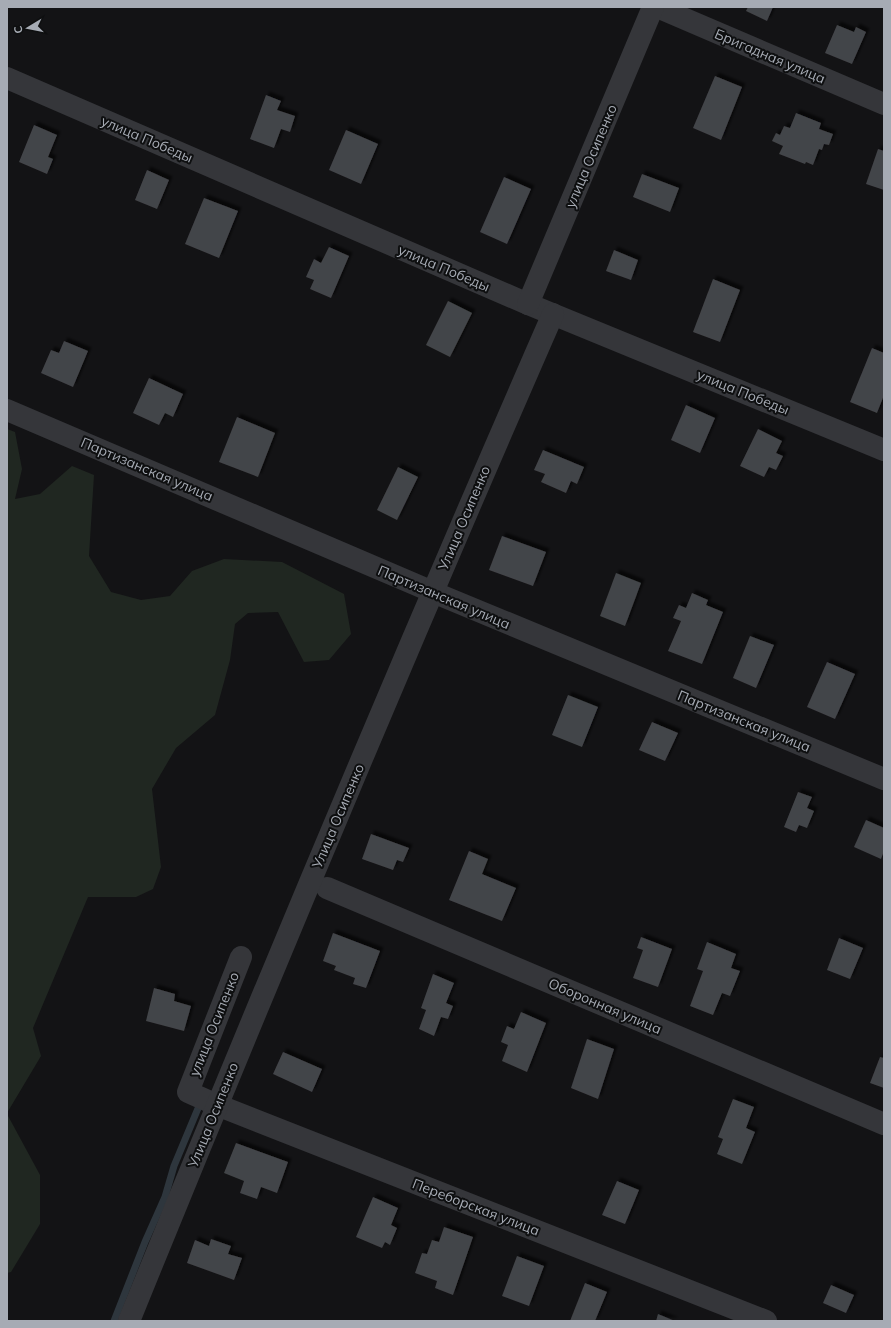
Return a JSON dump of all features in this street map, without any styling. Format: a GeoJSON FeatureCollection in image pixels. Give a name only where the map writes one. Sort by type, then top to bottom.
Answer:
{"type":"FeatureCollection","features":[{"type":"Feature","properties":{"kind":"street","name":"улица Осипенко"},"geometry":{"type":"LineString","coordinates":[[528,304],[653,7]]}},
{"type":"Feature","properties":{"kind":"street","name":"Бригадная улица"},"geometry":{"type":"LineString","coordinates":[[657,7],[884,104]]}},
{"type":"Feature","properties":{"kind":"street","name":"улица Победы"},"geometry":{"type":"LineString","coordinates":[[7,78],[528,304],[884,450]]}},
{"type":"Feature","properties":{"kind":"street","name":"Улица Осипенко"},"geometry":{"type":"LineString","coordinates":[[129,1321],[217,1105],[432,592],[552,314]]}},
{"type":"Feature","properties":{"kind":"street","name":"Партизанская улица"},"geometry":{"type":"LineString","coordinates":[[7,410],[432,592],[884,779]]}},
{"type":"Feature","properties":{"kind":"street","name":"Оборонная улица"},"geometry":{"type":"LineString","coordinates":[[327,888],[884,1124]]}},
{"type":"Feature","properties":{"kind":"street","name":"улица Осипенко"},"geometry":{"type":"LineString","coordinates":[[188,1092],[241,957]]}},
{"type":"Feature","properties":{"kind":"street","name":"Переборская улица"},"geometry":{"type":"LineString","coordinates":[[188,1092],[217,1105],[766,1321]]}},
{"type":"Feature","properties":{"kind":"shaded area"},"geometry":{"type":"Polygon","coordinates":[[[7,429],[15,432],[22,469],[15,499],[40,494],[72,466],[94,475],[89,556],[111,592],[141,600],[170,596],[192,571],[224,559],[282,562],[344,594],[351,634],[329,660],[304,662],[278,612],[248,613],[235,624],[230,660],[215,715],[176,748],[152,789],[161,867],[153,889],[136,897],[88,897],[33,1028],[41,1056],[7,1113],[7,429]]]}},
{"type":"Feature","properties":{"kind":"shaded area"},"geometry":{"type":"Polygon","coordinates":[[[7,1114],[40,1175],[40,1224],[11,1272],[7,1273],[7,1114]]]}},
{"type":"Feature","properties":{"kind":"building"},"geometry":{"type":"Polygon","coordinates":[[[748,7],[773,7],[767,21],[746,11],[748,7]]]}},
{"type":"Feature","properties":{"kind":"building"},"geometry":{"type":"Polygon","coordinates":[[[837,25],[854,32],[856,27],[866,32],[852,64],[825,53],[837,25]]]}},
{"type":"Feature","properties":{"kind":"building"},"geometry":{"type":"Polygon","coordinates":[[[715,76],[742,87],[721,140],[693,128],[715,76]]]}},
{"type":"Feature","properties":{"kind":"building"},"geometry":{"type":"Polygon","coordinates":[[[266,95],[281,101],[277,110],[295,116],[290,132],[281,129],[274,148],[250,139],[266,95]]]}},
{"type":"Feature","properties":{"kind":"building"},"geometry":{"type":"Polygon","coordinates":[[[796,113],[821,123],[819,129],[833,134],[829,145],[824,144],[822,150],[819,149],[813,165],[806,162],[805,164],[779,154],[783,146],[772,141],[776,133],[780,135],[784,126],[790,128],[796,113]]]}},
{"type":"Feature","properties":{"kind":"building"},"geometry":{"type":"Polygon","coordinates":[[[34,125],[57,135],[48,157],[53,159],[47,174],[19,162],[34,125]]]}},
{"type":"Feature","properties":{"kind":"building"},"geometry":{"type":"Polygon","coordinates":[[[346,130],[378,144],[361,184],[329,170],[346,130]]]}},
{"type":"Feature","properties":{"kind":"building"},"geometry":{"type":"Polygon","coordinates":[[[878,149],[884,151],[884,190],[866,184],[878,149]]]}},
{"type":"Feature","properties":{"kind":"building"},"geometry":{"type":"Polygon","coordinates":[[[147,170],[169,180],[157,209],[135,200],[147,170]]]}},
{"type":"Feature","properties":{"kind":"building"},"geometry":{"type":"Polygon","coordinates":[[[642,174],[679,188],[670,212],[633,197],[642,174]]]}},
{"type":"Feature","properties":{"kind":"building"},"geometry":{"type":"Polygon","coordinates":[[[504,177],[531,189],[507,244],[480,232],[504,177]]]}},
{"type":"Feature","properties":{"kind":"building"},"geometry":{"type":"Polygon","coordinates":[[[204,198],[238,211],[219,258],[185,244],[204,198]]]}},
{"type":"Feature","properties":{"kind":"building"},"geometry":{"type":"Polygon","coordinates":[[[329,247],[349,256],[331,298],[310,289],[314,280],[306,277],[314,259],[321,263],[329,247]]]}},
{"type":"Feature","properties":{"kind":"building"},"geometry":{"type":"Polygon","coordinates":[[[614,250],[638,260],[631,280],[606,271],[614,250]]]}},
{"type":"Feature","properties":{"kind":"building"},"geometry":{"type":"Polygon","coordinates":[[[713,279],[740,290],[720,342],[693,332],[713,279]]]}},
{"type":"Feature","properties":{"kind":"building"},"geometry":{"type":"Polygon","coordinates":[[[448,301],[472,313],[450,357],[426,345],[448,301]]]}},
{"type":"Feature","properties":{"kind":"building"},"geometry":{"type":"Polygon","coordinates":[[[64,341],[88,351],[73,387],[41,373],[51,350],[59,353],[64,341]]]}},
{"type":"Feature","properties":{"kind":"building"},"geometry":{"type":"Polygon","coordinates":[[[872,348],[884,353],[884,395],[877,413],[850,402],[872,348]]]}},
{"type":"Feature","properties":{"kind":"building"},"geometry":{"type":"Polygon","coordinates":[[[149,378],[183,394],[173,417],[165,413],[159,425],[133,413],[149,378]]]}},
{"type":"Feature","properties":{"kind":"building"},"geometry":{"type":"Polygon","coordinates":[[[686,405],[715,418],[700,453],[671,440],[686,405]]]}},
{"type":"Feature","properties":{"kind":"building"},"geometry":{"type":"Polygon","coordinates":[[[237,417],[275,433],[258,477],[219,462],[237,417]]]}},
{"type":"Feature","properties":{"kind":"building"},"geometry":{"type":"Polygon","coordinates":[[[758,429],[782,441],[776,453],[783,456],[776,470],[769,467],[764,477],[740,466],[758,429]]]}},
{"type":"Feature","properties":{"kind":"building"},"geometry":{"type":"Polygon","coordinates":[[[543,450],[584,467],[577,484],[571,481],[566,493],[541,482],[545,474],[534,470],[543,450]]]}},
{"type":"Feature","properties":{"kind":"building"},"geometry":{"type":"Polygon","coordinates":[[[398,467],[418,477],[397,520],[377,510],[398,467]]]}},
{"type":"Feature","properties":{"kind":"building"},"geometry":{"type":"Polygon","coordinates":[[[502,536],[546,552],[533,586],[489,570],[502,536]]]}},
{"type":"Feature","properties":{"kind":"building"},"geometry":{"type":"Polygon","coordinates":[[[616,573],[641,583],[625,626],[600,616],[616,573]]]}},
{"type":"Feature","properties":{"kind":"building"},"geometry":{"type":"Polygon","coordinates":[[[692,593],[708,600],[706,605],[723,612],[702,664],[668,651],[681,621],[673,618],[679,605],[686,608],[692,593]]]}},
{"type":"Feature","properties":{"kind":"building"},"geometry":{"type":"Polygon","coordinates":[[[750,636],[774,645],[756,688],[733,678],[750,636]]]}},
{"type":"Feature","properties":{"kind":"building"},"geometry":{"type":"Polygon","coordinates":[[[827,662],[855,674],[835,719],[807,707],[827,662]]]}},
{"type":"Feature","properties":{"kind":"building"},"geometry":{"type":"Polygon","coordinates":[[[568,695],[598,707],[582,747],[552,735],[568,695]]]}},
{"type":"Feature","properties":{"kind":"building"},"geometry":{"type":"Polygon","coordinates":[[[652,722],[678,733],[665,761],[639,750],[652,722]]]}},
{"type":"Feature","properties":{"kind":"building"},"geometry":{"type":"Polygon","coordinates":[[[798,792],[812,797],[807,808],[814,811],[807,828],[799,825],[796,832],[784,827],[798,792]]]}},
{"type":"Feature","properties":{"kind":"building"},"geometry":{"type":"Polygon","coordinates":[[[866,820],[884,828],[884,851],[881,859],[854,847],[866,820]]]}},
{"type":"Feature","properties":{"kind":"building"},"geometry":{"type":"Polygon","coordinates":[[[371,834],[409,848],[403,862],[397,860],[393,870],[362,859],[371,834]]]}},
{"type":"Feature","properties":{"kind":"building"},"geometry":{"type":"Polygon","coordinates":[[[469,851],[488,859],[482,874],[516,888],[502,921],[449,900],[469,851]]]}},
{"type":"Feature","properties":{"kind":"building"},"geometry":{"type":"Polygon","coordinates":[[[333,933],[380,951],[366,988],[353,984],[355,978],[334,970],[336,966],[323,961],[333,933]]]}},
{"type":"Feature","properties":{"kind":"building"},"geometry":{"type":"Polygon","coordinates":[[[641,937],[672,949],[658,987],[633,978],[643,950],[637,948],[641,937]]]}},
{"type":"Feature","properties":{"kind":"building"},"geometry":{"type":"Polygon","coordinates":[[[839,938],[863,948],[850,979],[827,970],[839,938]]]}},
{"type":"Feature","properties":{"kind":"building"},"geometry":{"type":"Polygon","coordinates":[[[707,942],[736,954],[731,968],[740,971],[730,996],[722,993],[713,1015],[690,1006],[703,971],[697,969],[707,942]]]}},
{"type":"Feature","properties":{"kind":"building"},"geometry":{"type":"Polygon","coordinates":[[[433,974],[454,983],[446,1003],[453,1006],[448,1019],[441,1017],[434,1036],[419,1029],[426,1010],[421,1008],[433,974]]]}},
{"type":"Feature","properties":{"kind":"building"},"geometry":{"type":"Polygon","coordinates":[[[154,988],[175,994],[174,1001],[191,1006],[184,1031],[146,1021],[154,988]]]}},
{"type":"Feature","properties":{"kind":"building"},"geometry":{"type":"Polygon","coordinates":[[[521,1012],[546,1023],[527,1072],[502,1061],[508,1045],[501,1042],[507,1026],[514,1029],[521,1012]]]}},
{"type":"Feature","properties":{"kind":"building"},"geometry":{"type":"Polygon","coordinates":[[[587,1039],[614,1049],[598,1099],[571,1088],[587,1039]]]}},
{"type":"Feature","properties":{"kind":"building"},"geometry":{"type":"Polygon","coordinates":[[[283,1052],[322,1069],[312,1092],[273,1074],[283,1052]]]}},
{"type":"Feature","properties":{"kind":"building"},"geometry":{"type":"Polygon","coordinates":[[[880,1057],[884,1058],[884,1088],[870,1083],[880,1057]]]}},
{"type":"Feature","properties":{"kind":"building"},"geometry":{"type":"Polygon","coordinates":[[[733,1099],[754,1107],[746,1128],[755,1132],[742,1164],[717,1154],[723,1139],[718,1137],[733,1099]]]}},
{"type":"Feature","properties":{"kind":"building"},"geometry":{"type":"Polygon","coordinates":[[[236,1143],[288,1162],[277,1193],[261,1187],[257,1199],[240,1193],[244,1181],[224,1173],[236,1143]]]}},
{"type":"Feature","properties":{"kind":"building"},"geometry":{"type":"Polygon","coordinates":[[[617,1181],[639,1190],[625,1224],[602,1215],[617,1181]]]}},
{"type":"Feature","properties":{"kind":"building"},"geometry":{"type":"Polygon","coordinates":[[[373,1197],[398,1208],[391,1225],[397,1228],[390,1245],[385,1242],[382,1248],[356,1237],[373,1197]]]}},
{"type":"Feature","properties":{"kind":"building"},"geometry":{"type":"Polygon","coordinates":[[[444,1227],[473,1237],[453,1295],[435,1288],[437,1281],[415,1273],[422,1253],[427,1254],[432,1240],[439,1242],[444,1227]]]}},
{"type":"Feature","properties":{"kind":"building"},"geometry":{"type":"Polygon","coordinates":[[[211,1239],[231,1246],[228,1254],[242,1258],[234,1280],[187,1263],[195,1240],[209,1246],[211,1239]]]}},
{"type":"Feature","properties":{"kind":"building"},"geometry":{"type":"Polygon","coordinates":[[[517,1256],[544,1266],[529,1306],[502,1296],[517,1256]]]}},
{"type":"Feature","properties":{"kind":"building"},"geometry":{"type":"Polygon","coordinates":[[[585,1283],[607,1292],[595,1321],[570,1321],[585,1283]]]}},
{"type":"Feature","properties":{"kind":"building"},"geometry":{"type":"Polygon","coordinates":[[[831,1285],[854,1295],[846,1313],[823,1303],[831,1285]]]}},
{"type":"Feature","properties":{"kind":"building"},"geometry":{"type":"Polygon","coordinates":[[[658,1314],[675,1321],[656,1321],[658,1314]]]}},
{"type":"Feature","properties":{"kind":"waterway"},"geometry":{"type":"LineString","coordinates":[[114,1321],[145,1242],[165,1197],[174,1166],[199,1106]]}}]}
